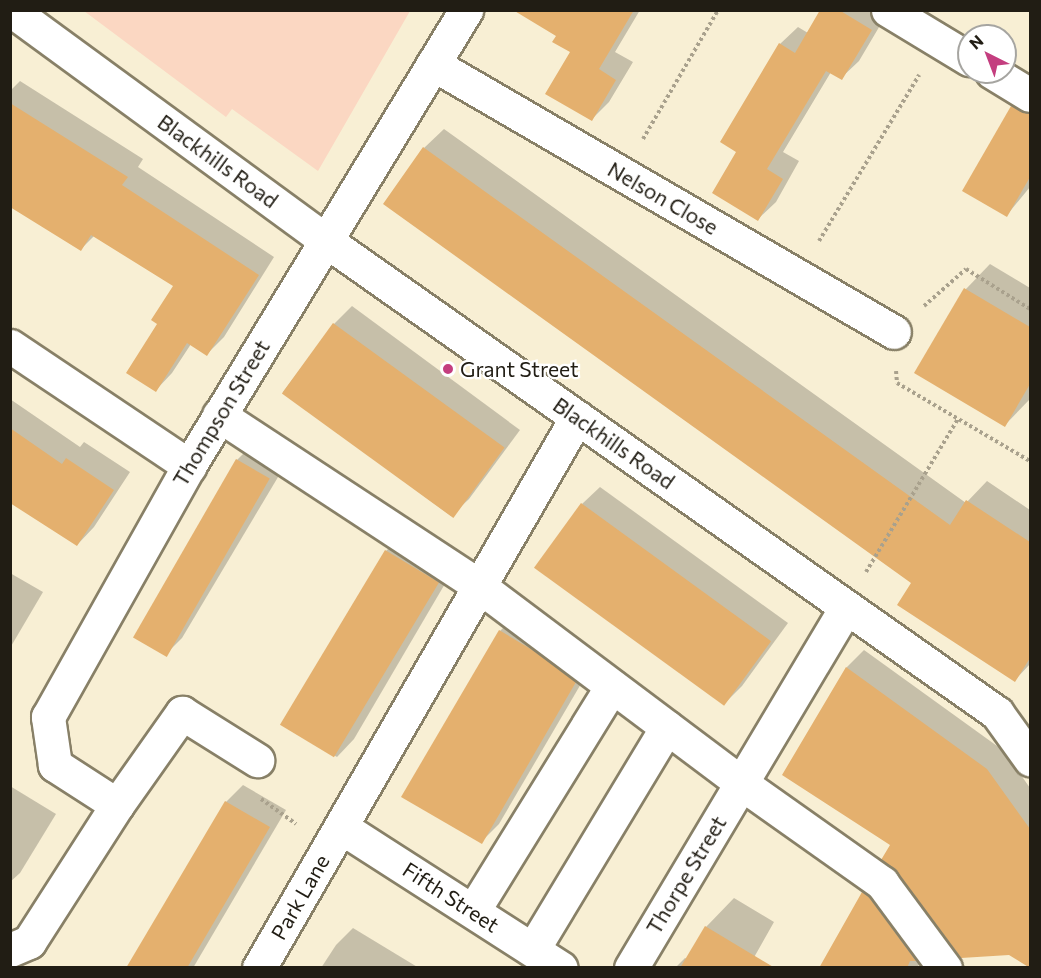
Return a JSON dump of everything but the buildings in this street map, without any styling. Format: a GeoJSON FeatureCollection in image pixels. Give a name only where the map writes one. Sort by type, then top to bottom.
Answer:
{"type":"FeatureCollection","features":[{"type":"Feature","properties":{"kind":"street","name":"Blackhills Road"},"geometry":{"type":"LineString","coordinates":[[11,10],[325,240],[997,713],[1030,759]]}},
{"type":"Feature","properties":{"kind":"street","name":"Thompson Street"},"geometry":{"type":"LineString","coordinates":[[117,805],[55,765],[48,717],[219,415],[466,10]]}},
{"type":"Feature","properties":{"kind":"street"},"geometry":{"type":"LineString","coordinates":[[888,10],[957,51]]}},
{"type":"Feature","properties":{"kind":"street","name":"Nelson Close"},"geometry":{"type":"LineString","coordinates":[[433,64],[894,332]]}},
{"type":"Feature","properties":{"kind":"street"},"geometry":{"type":"LineString","coordinates":[[1012,84],[1030,95]]}},
{"type":"Feature","properties":{"kind":"street"},"geometry":{"type":"LineString","coordinates":[[10,346],[189,466]]}},
{"type":"Feature","properties":{"kind":"street"},"geometry":{"type":"LineString","coordinates":[[219,415],[479,586],[741,783],[882,883],[940,965]]}},
{"type":"Feature","properties":{"kind":"street"},"geometry":{"type":"LineString","coordinates":[[335,837],[577,417]]}},
{"type":"Feature","properties":{"kind":"street","name":"Thorpe Street"},"geometry":{"type":"LineString","coordinates":[[645,963],[741,783],[846,607]]}},
{"type":"Feature","properties":{"kind":"street"},"geometry":{"type":"LineString","coordinates":[[473,911],[612,686]]}},
{"type":"Feature","properties":{"kind":"street"},"geometry":{"type":"LineString","coordinates":[[10,950],[29,942],[117,805],[182,713],[257,760]]}},
{"type":"Feature","properties":{"kind":"street"},"geometry":{"type":"LineString","coordinates":[[532,950],[667,727]]}},
{"type":"Feature","properties":{"kind":"street","name":"Fifth Street"},"geometry":{"type":"LineString","coordinates":[[335,837],[473,911],[561,968]]}},
{"type":"Feature","properties":{"kind":"street","name":"Park Lane"},"geometry":{"type":"LineString","coordinates":[[259,968],[335,837]]}},
{"type":"Feature","properties":{"kind":"path"},"geometry":{"type":"LineString","coordinates":[[623,174],[718,10]]}},
{"type":"Feature","properties":{"kind":"path"},"geometry":{"type":"LineString","coordinates":[[798,276],[940,41]]}},
{"type":"Feature","properties":{"kind":"path"},"geometry":{"type":"LineString","coordinates":[[1030,309],[966,269],[894,332],[897,383],[1030,461]]}},
{"type":"Feature","properties":{"kind":"path"},"geometry":{"type":"LineString","coordinates":[[846,607],[958,419]]}},
{"type":"Feature","properties":{"kind":"path"},"geometry":{"type":"LineString","coordinates":[[257,760],[261,801],[335,837]]}},
{"type":"Feature","properties":{"kind":"shaded area"},"geometry":{"type":"Polygon","coordinates":[[[84,11],[410,11],[318,171],[232,109],[226,117],[84,11]]]}},
{"type":"Feature","properties":{"kind":"place","name":"Grant Street"},"geometry":{"type":"Point","coordinates":[448,369]}}]}
